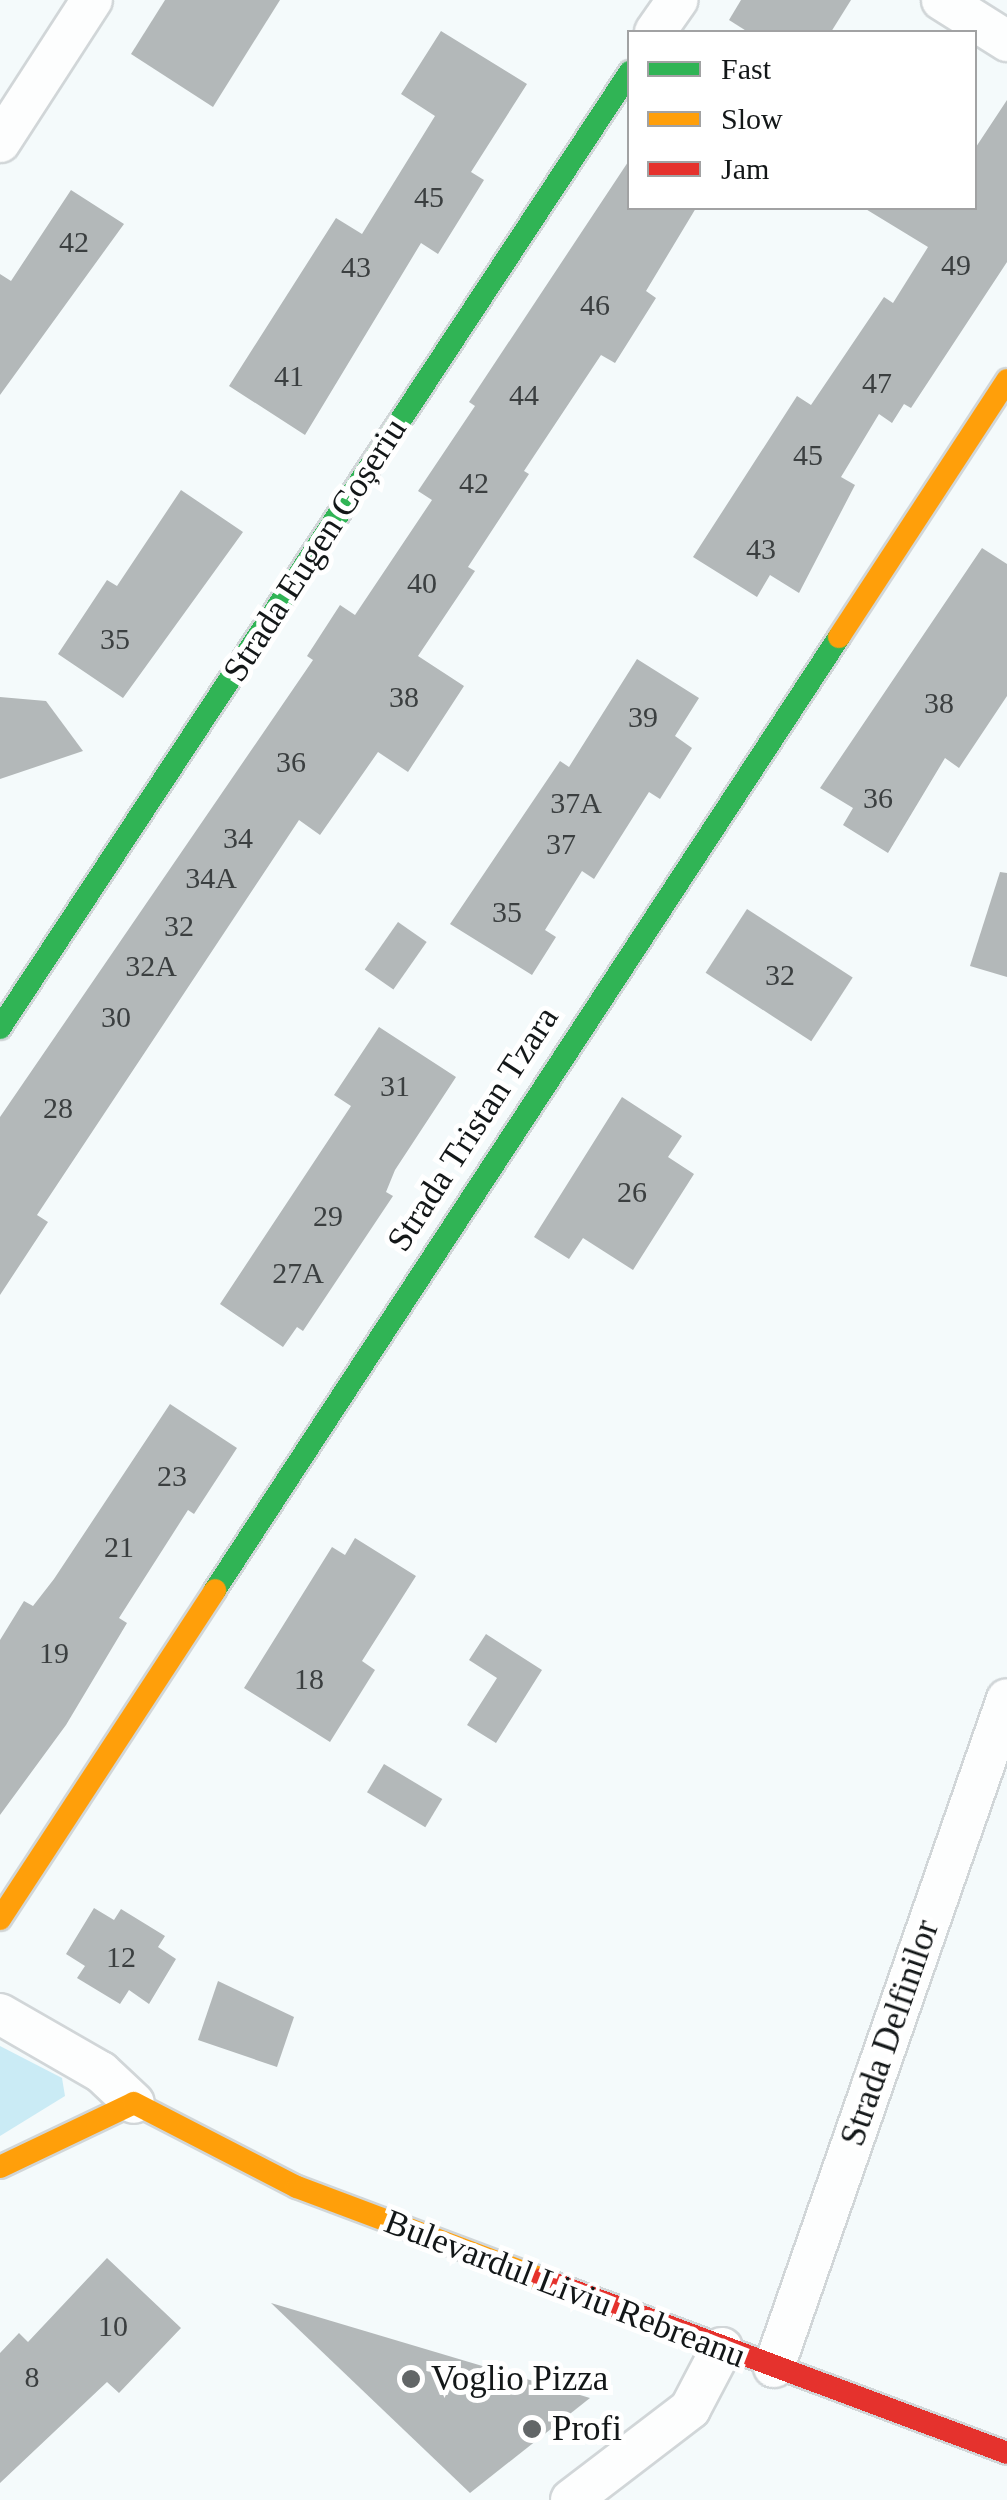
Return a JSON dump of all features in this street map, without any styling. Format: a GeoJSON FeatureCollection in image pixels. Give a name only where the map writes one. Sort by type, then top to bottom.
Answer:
{"type":"FeatureCollection","features":[{"type":"Feature","properties":{"kind":"street"},"geometry":{"type":"LineString","coordinates":[[0,142],[92,0]]}},
{"type":"Feature","properties":{"kind":"street"},"geometry":{"type":"LineString","coordinates":[[656,30],[677,0]]}},
{"type":"Feature","properties":{"kind":"street"},"geometry":{"type":"LineString","coordinates":[[942,0],[1007,41]]}},
{"type":"Feature","properties":{"kind":"street","name":"Strada Eugen Coșeriu"},"geometry":{"type":"LineString","coordinates":[[0,1028],[627,77]]}},
{"type":"Feature","properties":{"kind":"street","name":"Strada Tristan Tzara"},"geometry":{"type":"LineString","coordinates":[[0,1918],[1007,380]]}},
{"type":"Feature","properties":{"kind":"street","name":"Strada Delfinilor"},"geometry":{"type":"LineString","coordinates":[[774,2367],[1007,1700]]}},
{"type":"Feature","properties":{"kind":"street","name":"Bulevardul Liviu Rebreanu"},"geometry":{"type":"LineString","coordinates":[[0,2014],[100,2072],[134,2104],[297,2188],[1007,2452]]}},
{"type":"Feature","properties":{"kind":"street"},"geometry":{"type":"LineString","coordinates":[[0,2166],[134,2104]]}},
{"type":"Feature","properties":{"kind":"street"},"geometry":{"type":"LineString","coordinates":[[571,2500],[690,2409],[722,2348]]}},
{"type":"Feature","properties":{"kind":"shaded area"},"geometry":{"type":"Polygon","coordinates":[[[0,2046],[62,2078],[65,2096],[0,2136],[0,2046]]]}},
{"type":"Feature","properties":{"kind":"building"},"geometry":{"type":"Polygon","coordinates":[[[165,0],[280,0],[213,107],[131,54],[165,0]]]}},
{"type":"Feature","properties":{"kind":"building"},"geometry":{"type":"Polygon","coordinates":[[[741,0],[851,0],[832,30],[745,30],[729,20],[741,0]]]}},
{"type":"Feature","properties":{"kind":"building"},"geometry":{"type":"Polygon","coordinates":[[[441,31],[527,84],[471,172],[484,180],[438,254],[421,243],[305,435],[229,386],[336,218],[362,234],[435,116],[401,94],[441,31]]]}},
{"type":"Feature","properties":{"kind":"building"},"geometry":{"type":"Polygon","coordinates":[[[1007,100],[1007,262],[911,408],[904,404],[892,423],[879,414],[841,477],[855,485],[799,593],[770,575],[757,597],[693,557],[797,396],[811,405],[884,297],[893,303],[928,247],[867,210],[977,210],[977,145],[1007,100]]]}},
{"type":"Feature","properties":{"kind":"building"},"geometry":{"type":"Polygon","coordinates":[[[627,164],[627,210],[695,210],[646,291],[656,298],[615,363],[601,355],[524,471],[529,474],[468,567],[475,571],[418,656],[464,686],[408,772],[378,752],[320,835],[299,820],[37,1215],[48,1222],[0,1295],[0,1117],[313,660],[307,656],[340,605],[355,615],[432,500],[418,491],[475,406],[469,402],[627,164]]]}},
{"type":"Feature","properties":{"kind":"building"},"geometry":{"type":"Polygon","coordinates":[[[71,190],[124,224],[0,395],[0,274],[11,281],[71,190]]]}},
{"type":"Feature","properties":{"kind":"building"},"geometry":{"type":"Polygon","coordinates":[[[181,490],[243,532],[123,698],[58,654],[107,580],[117,586],[181,490]]]}},
{"type":"Feature","properties":{"kind":"building"},"geometry":{"type":"Polygon","coordinates":[[[982,548],[1007,564],[1007,696],[959,768],[945,758],[888,853],[843,825],[853,808],[820,788],[982,548]]]}},
{"type":"Feature","properties":{"kind":"building"},"geometry":{"type":"Polygon","coordinates":[[[637,659],[699,698],[675,736],[692,748],[660,799],[649,792],[594,879],[582,871],[545,930],[556,937],[532,975],[450,924],[560,761],[569,767],[637,659]]]}},
{"type":"Feature","properties":{"kind":"building"},"geometry":{"type":"Polygon","coordinates":[[[0,697],[46,701],[83,751],[0,779],[0,697]]]}},
{"type":"Feature","properties":{"kind":"building"},"geometry":{"type":"Polygon","coordinates":[[[1000,872],[1007,873],[1007,977],[970,966],[1000,872]]]}},
{"type":"Feature","properties":{"kind":"building"},"geometry":{"type":"Polygon","coordinates":[[[747,909],[853,978],[811,1041],[706,973],[747,909]]]}},
{"type":"Feature","properties":{"kind":"building"},"geometry":{"type":"Polygon","coordinates":[[[398,922],[427,942],[393,990],[365,970],[398,922]]]}},
{"type":"Feature","properties":{"kind":"building"},"geometry":{"type":"Polygon","coordinates":[[[379,1027],[456,1077],[395,1170],[386,1192],[393,1196],[303,1331],[297,1327],[283,1347],[220,1304],[351,1106],[334,1095],[379,1027]]]}},
{"type":"Feature","properties":{"kind":"building"},"geometry":{"type":"Polygon","coordinates":[[[622,1097],[682,1136],[668,1157],[694,1174],[633,1270],[583,1238],[569,1259],[534,1237],[622,1097]]]}},
{"type":"Feature","properties":{"kind":"building"},"geometry":{"type":"Polygon","coordinates":[[[170,1404],[237,1448],[194,1514],[188,1510],[119,1618],[127,1623],[66,1725],[0,1815],[0,1640],[24,1601],[33,1606],[54,1579],[170,1404]]]}},
{"type":"Feature","properties":{"kind":"building"},"geometry":{"type":"Polygon","coordinates":[[[355,1538],[416,1576],[362,1661],[375,1670],[330,1742],[244,1688],[332,1547],[345,1555],[355,1538]]]}},
{"type":"Feature","properties":{"kind":"building"},"geometry":{"type":"Polygon","coordinates":[[[486,1634],[542,1670],[496,1743],[467,1725],[497,1678],[469,1660],[486,1634]]]}},
{"type":"Feature","properties":{"kind":"building"},"geometry":{"type":"Polygon","coordinates":[[[384,1764],[442,1799],[425,1827],[367,1792],[384,1764]]]}},
{"type":"Feature","properties":{"kind":"building"},"geometry":{"type":"Polygon","coordinates":[[[94,1908],[114,1920],[121,1909],[165,1936],[158,1947],[176,1959],[149,2004],[129,1990],[120,2004],[77,1978],[85,1966],[66,1954],[94,1908]]]}},
{"type":"Feature","properties":{"kind":"building"},"geometry":{"type":"Polygon","coordinates":[[[218,1981],[294,2017],[277,2067],[198,2040],[218,1981]]]}},
{"type":"Feature","properties":{"kind":"building"},"geometry":{"type":"Polygon","coordinates":[[[107,2258],[181,2328],[119,2393],[107,2382],[0,2483],[0,2353],[19,2333],[28,2342],[107,2258]]]}},
{"type":"Feature","properties":{"kind":"building"},"geometry":{"type":"Polygon","coordinates":[[[271,2303],[590,2398],[470,2493],[271,2303]]]}},
{"type":"Feature","properties":{"kind":"traffic: fast"},"geometry":{"type":"LineString","coordinates":[[0,1028],[627,77]]}},
{"type":"Feature","properties":{"kind":"traffic: fast"},"geometry":{"type":"LineString","coordinates":[[215,1590],[839,637]]}},
{"type":"Feature","properties":{"kind":"traffic: slow"},"geometry":{"type":"LineString","coordinates":[[839,637],[1007,380]]}},
{"type":"Feature","properties":{"kind":"traffic: slow"},"geometry":{"type":"LineString","coordinates":[[0,1919],[215,1590]]}},
{"type":"Feature","properties":{"kind":"traffic: slow"},"geometry":{"type":"LineString","coordinates":[[0,2167],[134,2103],[297,2187],[542,2279]]}},
{"type":"Feature","properties":{"kind":"traffic: jam"},"geometry":{"type":"LineString","coordinates":[[542,2279],[1007,2453]]}},
{"type":"Feature","properties":{"kind":"place","name":"Voglio Pizza"},"geometry":{"type":"Point","coordinates":[411,2379]}},
{"type":"Feature","properties":{"kind":"place","name":"Profi"},"geometry":{"type":"Point","coordinates":[532,2429]}}]}
